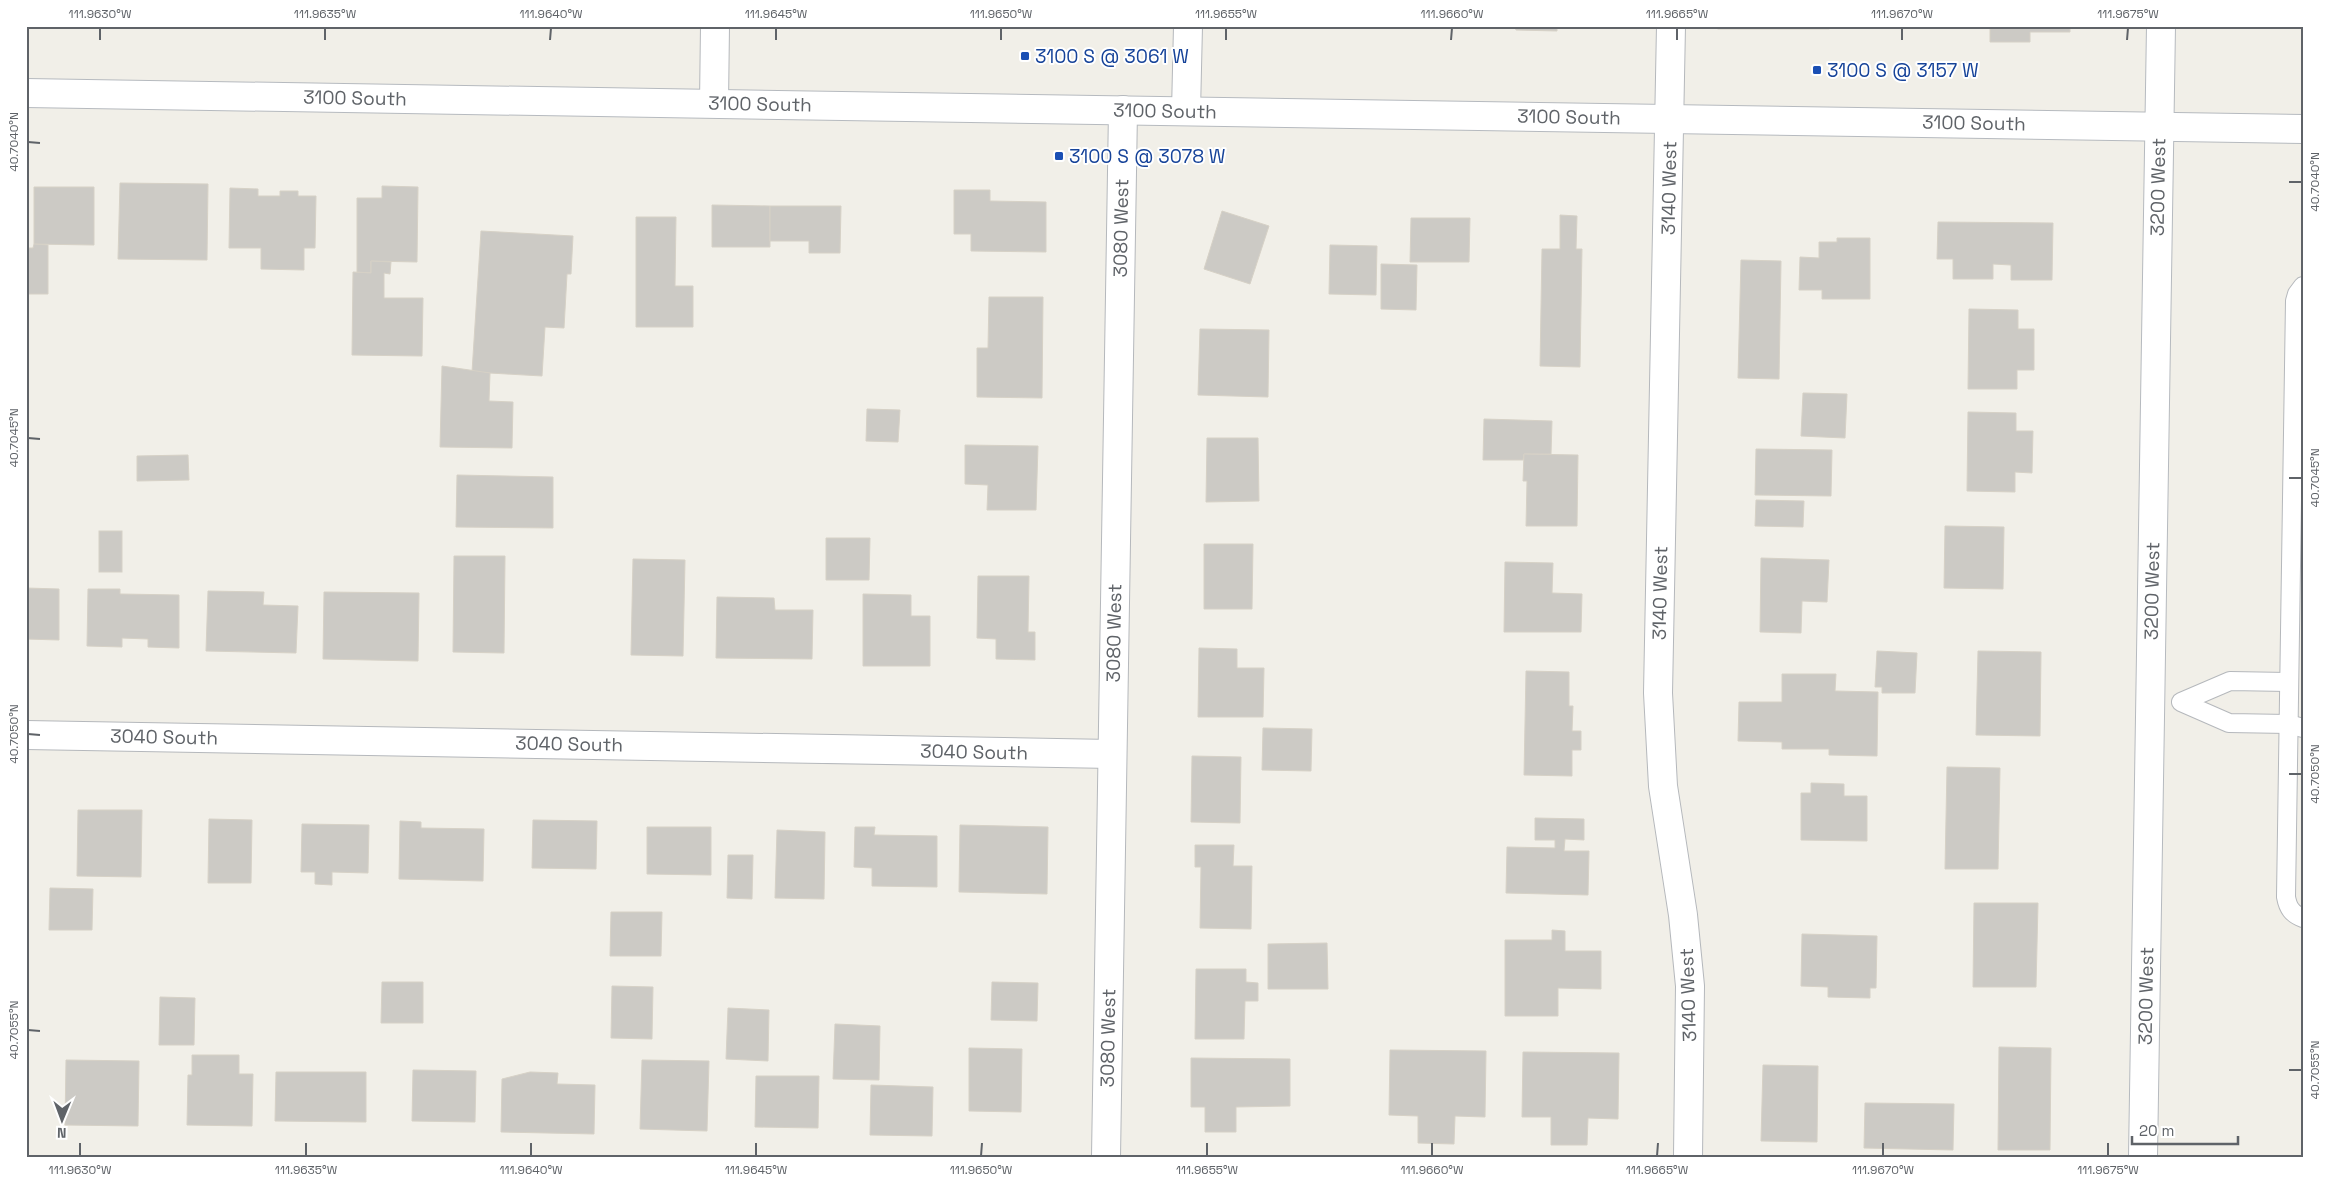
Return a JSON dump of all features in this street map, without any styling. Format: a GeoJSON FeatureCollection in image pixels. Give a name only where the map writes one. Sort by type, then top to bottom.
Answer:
{"type":"FeatureCollection","features":[{"type":"Feature","properties":{"kind":"street"},"geometry":{"type":"LineString","coordinates":[[714,103],[715,26]]}},
{"type":"Feature","properties":{"kind":"street"},"geometry":{"type":"LineString","coordinates":[[1186,111],[1188,26]]}},
{"type":"Feature","properties":{"kind":"street","name":"3140 West"},"geometry":{"type":"LineString","coordinates":[[1671,26],[1658,693],[1663,786],[1683,915],[1690,986],[1688,1157]]}},
{"type":"Feature","properties":{"kind":"street","name":"3200 West"},"geometry":{"type":"LineString","coordinates":[[2143,1157],[2160,26]]}},
{"type":"Feature","properties":{"kind":"street","name":"3100 South"},"geometry":{"type":"LineString","coordinates":[[26,93],[2303,129]]}},
{"type":"Feature","properties":{"kind":"street","name":"3080 West"},"geometry":{"type":"LineString","coordinates":[[1106,1157],[1123,110]]}},
{"type":"Feature","properties":{"kind":"street","name":"3040 South"},"geometry":{"type":"LineString","coordinates":[[26,735],[1112,754]]}},
{"type":"Feature","properties":{"kind":"lane"},"geometry":{"type":"LineString","coordinates":[[2303,286],[2297,294],[2295,301],[2289,682],[2296,726],[2286,897],[2288,906],[2293,914],[2303,918]]}},
{"type":"Feature","properties":{"kind":"lane"},"geometry":{"type":"LineString","coordinates":[[2181,702],[2230,681],[2289,682]]}},
{"type":"Feature","properties":{"kind":"lane"},"geometry":{"type":"LineString","coordinates":[[2150,701],[2181,702],[2230,723],[2296,726]]}},
{"type":"Feature","properties":{"kind":"building"},"geometry":{"type":"Polygon","coordinates":[[[1477,26],[1557,26],[1557,31],[1516,30],[1515,27],[1477,26]]]}},
{"type":"Feature","properties":{"kind":"building"},"geometry":{"type":"Polygon","coordinates":[[[1718,26],[1829,26],[1829,29],[1718,29],[1718,26]]]}},
{"type":"Feature","properties":{"kind":"building"},"geometry":{"type":"Polygon","coordinates":[[[1990,26],[2070,26],[2070,32],[2030,32],[2030,42],[1990,42],[1990,26]]]}},
{"type":"Feature","properties":{"kind":"building"},"geometry":{"type":"Polygon","coordinates":[[[120,183],[208,184],[207,260],[118,259],[120,183]]]}},
{"type":"Feature","properties":{"kind":"building"},"geometry":{"type":"Polygon","coordinates":[[[382,186],[418,187],[417,262],[371,261],[371,273],[357,272],[357,198],[382,198],[382,186]]]}},
{"type":"Feature","properties":{"kind":"building"},"geometry":{"type":"Polygon","coordinates":[[[34,187],[94,187],[94,245],[34,244],[34,187]]]}},
{"type":"Feature","properties":{"kind":"building"},"geometry":{"type":"Polygon","coordinates":[[[230,188],[258,189],[258,196],[280,196],[280,191],[298,191],[298,196],[316,196],[315,248],[304,248],[304,270],[261,269],[261,248],[229,248],[230,188]]]}},
{"type":"Feature","properties":{"kind":"building"},"geometry":{"type":"Polygon","coordinates":[[[954,190],[990,190],[990,201],[1046,202],[1046,252],[971,251],[971,234],[954,234],[954,190]]]}},
{"type":"Feature","properties":{"kind":"building"},"geometry":{"type":"Polygon","coordinates":[[[712,205],[770,206],[770,247],[712,247],[712,205]]]}},
{"type":"Feature","properties":{"kind":"building"},"geometry":{"type":"Polygon","coordinates":[[[770,206],[841,206],[840,253],[809,253],[809,241],[770,241],[770,206]]]}},
{"type":"Feature","properties":{"kind":"building"},"geometry":{"type":"Polygon","coordinates":[[[1222,211],[1269,226],[1250,284],[1204,269],[1222,211]]]}},
{"type":"Feature","properties":{"kind":"building"},"geometry":{"type":"Polygon","coordinates":[[[1560,215],[1577,216],[1576,249],[1582,249],[1580,367],[1540,366],[1542,249],[1560,249],[1560,215]]]}},
{"type":"Feature","properties":{"kind":"building"},"geometry":{"type":"Polygon","coordinates":[[[636,217],[676,217],[675,286],[693,286],[693,327],[636,327],[636,217]]]}},
{"type":"Feature","properties":{"kind":"building"},"geometry":{"type":"Polygon","coordinates":[[[1411,218],[1470,218],[1469,262],[1410,262],[1411,218]]]}},
{"type":"Feature","properties":{"kind":"building"},"geometry":{"type":"Polygon","coordinates":[[[1938,222],[2053,223],[2052,280],[2011,280],[2011,265],[1993,264],[1993,279],[1953,279],[1953,259],[1937,259],[1938,222]]]}},
{"type":"Feature","properties":{"kind":"building"},"geometry":{"type":"Polygon","coordinates":[[[481,231],[573,236],[571,274],[567,274],[564,328],[545,327],[542,376],[472,372],[481,231]]]}},
{"type":"Feature","properties":{"kind":"building"},"geometry":{"type":"Polygon","coordinates":[[[1837,238],[1870,238],[1870,299],[1822,299],[1822,290],[1799,290],[1800,257],[1819,258],[1819,242],[1837,242],[1837,238]]]}},
{"type":"Feature","properties":{"kind":"building"},"geometry":{"type":"Polygon","coordinates":[[[34,244],[48,245],[48,294],[26,294],[26,248],[33,248],[34,244]]]}},
{"type":"Feature","properties":{"kind":"building"},"geometry":{"type":"Polygon","coordinates":[[[1330,245],[1377,246],[1376,295],[1329,294],[1330,245]]]}},
{"type":"Feature","properties":{"kind":"building"},"geometry":{"type":"Polygon","coordinates":[[[1741,260],[1781,261],[1779,379],[1738,378],[1741,260]]]}},
{"type":"Feature","properties":{"kind":"building"},"geometry":{"type":"Polygon","coordinates":[[[371,261],[391,262],[390,274],[384,273],[384,298],[423,298],[422,356],[352,355],[353,272],[371,273],[371,261]]]}},
{"type":"Feature","properties":{"kind":"building"},"geometry":{"type":"Polygon","coordinates":[[[1381,264],[1417,265],[1416,310],[1381,309],[1381,264]]]}},
{"type":"Feature","properties":{"kind":"building"},"geometry":{"type":"Polygon","coordinates":[[[989,297],[1043,297],[1042,398],[977,397],[977,348],[988,348],[989,297]]]}},
{"type":"Feature","properties":{"kind":"building"},"geometry":{"type":"Polygon","coordinates":[[[1969,309],[2018,310],[2018,329],[2034,329],[2034,370],[2017,370],[2017,389],[1968,389],[1969,309]]]}},
{"type":"Feature","properties":{"kind":"building"},"geometry":{"type":"Polygon","coordinates":[[[1200,329],[1269,330],[1268,397],[1198,395],[1200,329]]]}},
{"type":"Feature","properties":{"kind":"building"},"geometry":{"type":"Polygon","coordinates":[[[442,366],[490,373],[489,401],[513,402],[512,448],[440,447],[442,366]]]}},
{"type":"Feature","properties":{"kind":"building"},"geometry":{"type":"Polygon","coordinates":[[[1803,393],[1847,394],[1845,438],[1801,436],[1803,393]]]}},
{"type":"Feature","properties":{"kind":"building"},"geometry":{"type":"Polygon","coordinates":[[[867,409],[900,410],[898,442],[866,441],[867,409]]]}},
{"type":"Feature","properties":{"kind":"building"},"geometry":{"type":"Polygon","coordinates":[[[1968,412],[2016,413],[2016,431],[2033,431],[2032,473],[2015,472],[2015,492],[1967,491],[1968,412]]]}},
{"type":"Feature","properties":{"kind":"building"},"geometry":{"type":"Polygon","coordinates":[[[1484,419],[1552,421],[1551,454],[1524,454],[1523,460],[1483,460],[1484,419]]]}},
{"type":"Feature","properties":{"kind":"building"},"geometry":{"type":"Polygon","coordinates":[[[1207,438],[1258,438],[1259,501],[1206,502],[1207,438]]]}},
{"type":"Feature","properties":{"kind":"building"},"geometry":{"type":"Polygon","coordinates":[[[965,445],[1038,446],[1036,510],[987,510],[988,485],[965,484],[965,445]]]}},
{"type":"Feature","properties":{"kind":"building"},"geometry":{"type":"Polygon","coordinates":[[[1756,449],[1832,450],[1831,496],[1755,495],[1756,449]]]}},
{"type":"Feature","properties":{"kind":"building"},"geometry":{"type":"Polygon","coordinates":[[[1524,454],[1578,455],[1577,526],[1526,526],[1527,481],[1523,481],[1524,454]]]}},
{"type":"Feature","properties":{"kind":"building"},"geometry":{"type":"Polygon","coordinates":[[[188,455],[189,480],[137,481],[137,456],[188,455]]]}},
{"type":"Feature","properties":{"kind":"building"},"geometry":{"type":"Polygon","coordinates":[[[457,475],[553,477],[553,528],[456,527],[457,475]]]}},
{"type":"Feature","properties":{"kind":"building"},"geometry":{"type":"Polygon","coordinates":[[[1756,500],[1804,501],[1803,527],[1755,526],[1756,500]]]}},
{"type":"Feature","properties":{"kind":"building"},"geometry":{"type":"Polygon","coordinates":[[[1945,526],[2004,527],[2003,589],[1944,588],[1945,526]]]}},
{"type":"Feature","properties":{"kind":"building"},"geometry":{"type":"Polygon","coordinates":[[[99,531],[122,531],[122,572],[99,572],[99,531]]]}},
{"type":"Feature","properties":{"kind":"building"},"geometry":{"type":"Polygon","coordinates":[[[826,538],[870,538],[869,580],[826,580],[826,538]]]}},
{"type":"Feature","properties":{"kind":"building"},"geometry":{"type":"Polygon","coordinates":[[[1204,544],[1253,544],[1252,609],[1204,609],[1204,544]]]}},
{"type":"Feature","properties":{"kind":"building"},"geometry":{"type":"Polygon","coordinates":[[[454,556],[505,556],[504,653],[453,652],[454,556]]]}},
{"type":"Feature","properties":{"kind":"building"},"geometry":{"type":"Polygon","coordinates":[[[1761,558],[1829,560],[1827,602],[1802,601],[1801,633],[1760,632],[1761,558]]]}},
{"type":"Feature","properties":{"kind":"building"},"geometry":{"type":"Polygon","coordinates":[[[633,559],[685,560],[683,656],[631,655],[633,559]]]}},
{"type":"Feature","properties":{"kind":"building"},"geometry":{"type":"Polygon","coordinates":[[[1505,562],[1553,563],[1552,593],[1582,594],[1581,632],[1504,632],[1505,562]]]}},
{"type":"Feature","properties":{"kind":"building"},"geometry":{"type":"Polygon","coordinates":[[[978,576],[1029,576],[1028,632],[1035,632],[1035,660],[996,659],[996,639],[977,638],[978,576]]]}},
{"type":"Feature","properties":{"kind":"building"},"geometry":{"type":"Polygon","coordinates":[[[26,588],[59,589],[59,640],[26,639],[26,588]]]}},
{"type":"Feature","properties":{"kind":"building"},"geometry":{"type":"Polygon","coordinates":[[[88,589],[120,589],[120,594],[179,595],[179,648],[148,647],[148,639],[122,638],[122,647],[87,646],[88,589]]]}},
{"type":"Feature","properties":{"kind":"building"},"geometry":{"type":"Polygon","coordinates":[[[208,591],[264,592],[263,605],[298,606],[296,653],[206,651],[208,591]]]}},
{"type":"Feature","properties":{"kind":"building"},"geometry":{"type":"Polygon","coordinates":[[[324,592],[419,593],[418,661],[323,659],[324,592]]]}},
{"type":"Feature","properties":{"kind":"building"},"geometry":{"type":"Polygon","coordinates":[[[863,594],[911,595],[911,616],[930,616],[930,666],[863,666],[863,594]]]}},
{"type":"Feature","properties":{"kind":"building"},"geometry":{"type":"Polygon","coordinates":[[[717,597],[774,598],[775,610],[813,610],[812,659],[716,658],[717,597]]]}},
{"type":"Feature","properties":{"kind":"building"},"geometry":{"type":"Polygon","coordinates":[[[1199,648],[1237,649],[1237,668],[1264,668],[1263,717],[1198,717],[1199,648]]]}},
{"type":"Feature","properties":{"kind":"building"},"geometry":{"type":"Polygon","coordinates":[[[1877,651],[1917,653],[1915,693],[1882,693],[1882,687],[1875,687],[1877,651]]]}},
{"type":"Feature","properties":{"kind":"building"},"geometry":{"type":"Polygon","coordinates":[[[1978,651],[2041,652],[2040,736],[1976,735],[1978,651]]]}},
{"type":"Feature","properties":{"kind":"building"},"geometry":{"type":"Polygon","coordinates":[[[1526,671],[1569,672],[1569,706],[1573,706],[1572,731],[1581,731],[1581,750],[1572,750],[1572,776],[1524,775],[1526,671]]]}},
{"type":"Feature","properties":{"kind":"building"},"geometry":{"type":"Polygon","coordinates":[[[1782,674],[1836,674],[1835,691],[1878,692],[1877,756],[1829,755],[1829,749],[1782,749],[1782,742],[1738,741],[1739,702],[1782,702],[1782,674]]]}},
{"type":"Feature","properties":{"kind":"building"},"geometry":{"type":"Polygon","coordinates":[[[1263,728],[1312,729],[1311,771],[1262,770],[1263,728]]]}},
{"type":"Feature","properties":{"kind":"building"},"geometry":{"type":"Polygon","coordinates":[[[1192,756],[1241,757],[1240,823],[1191,822],[1192,756]]]}},
{"type":"Feature","properties":{"kind":"building"},"geometry":{"type":"Polygon","coordinates":[[[1947,767],[2000,768],[1998,869],[1945,869],[1947,767]]]}},
{"type":"Feature","properties":{"kind":"building"},"geometry":{"type":"Polygon","coordinates":[[[1811,783],[1844,784],[1844,796],[1867,796],[1867,841],[1801,840],[1801,793],[1811,793],[1811,783]]]}},
{"type":"Feature","properties":{"kind":"building"},"geometry":{"type":"Polygon","coordinates":[[[78,810],[142,810],[141,877],[77,876],[78,810]]]}},
{"type":"Feature","properties":{"kind":"building"},"geometry":{"type":"Polygon","coordinates":[[[1535,818],[1584,819],[1584,840],[1565,839],[1564,851],[1589,851],[1588,895],[1506,893],[1507,847],[1555,848],[1555,840],[1535,840],[1535,818]]]}},
{"type":"Feature","properties":{"kind":"building"},"geometry":{"type":"Polygon","coordinates":[[[209,819],[252,820],[251,883],[208,883],[209,819]]]}},
{"type":"Feature","properties":{"kind":"building"},"geometry":{"type":"Polygon","coordinates":[[[533,820],[597,821],[596,869],[532,868],[533,820]]]}},
{"type":"Feature","properties":{"kind":"building"},"geometry":{"type":"Polygon","coordinates":[[[400,821],[421,822],[421,828],[484,829],[483,881],[399,879],[400,821]]]}},
{"type":"Feature","properties":{"kind":"building"},"geometry":{"type":"Polygon","coordinates":[[[302,824],[369,825],[368,873],[332,872],[332,885],[315,884],[315,872],[301,872],[302,824]]]}},
{"type":"Feature","properties":{"kind":"building"},"geometry":{"type":"Polygon","coordinates":[[[960,825],[1048,827],[1047,894],[959,892],[960,825]]]}},
{"type":"Feature","properties":{"kind":"building"},"geometry":{"type":"Polygon","coordinates":[[[647,827],[711,827],[711,875],[647,874],[647,827]]]}},
{"type":"Feature","properties":{"kind":"building"},"geometry":{"type":"Polygon","coordinates":[[[855,827],[875,827],[874,835],[937,836],[937,887],[872,886],[872,868],[854,867],[855,827]]]}},
{"type":"Feature","properties":{"kind":"building"},"geometry":{"type":"Polygon","coordinates":[[[777,830],[825,832],[824,899],[775,898],[777,830]]]}},
{"type":"Feature","properties":{"kind":"building"},"geometry":{"type":"Polygon","coordinates":[[[1195,845],[1234,845],[1233,866],[1252,866],[1251,929],[1200,928],[1201,867],[1195,867],[1195,845]]]}},
{"type":"Feature","properties":{"kind":"building"},"geometry":{"type":"Polygon","coordinates":[[[728,855],[753,855],[752,899],[727,898],[728,855]]]}},
{"type":"Feature","properties":{"kind":"building"},"geometry":{"type":"Polygon","coordinates":[[[50,888],[93,889],[92,930],[49,930],[50,888]]]}},
{"type":"Feature","properties":{"kind":"building"},"geometry":{"type":"Polygon","coordinates":[[[1974,903],[2038,903],[2036,987],[1973,987],[1974,903]]]}},
{"type":"Feature","properties":{"kind":"building"},"geometry":{"type":"Polygon","coordinates":[[[611,912],[662,912],[661,956],[610,956],[611,912]]]}},
{"type":"Feature","properties":{"kind":"building"},"geometry":{"type":"Polygon","coordinates":[[[1552,930],[1565,931],[1565,951],[1601,951],[1601,989],[1558,988],[1558,1016],[1505,1016],[1505,940],[1552,940],[1552,930]]]}},
{"type":"Feature","properties":{"kind":"building"},"geometry":{"type":"Polygon","coordinates":[[[1802,934],[1877,936],[1876,988],[1870,988],[1870,998],[1828,997],[1828,987],[1801,986],[1802,934]]]}},
{"type":"Feature","properties":{"kind":"building"},"geometry":{"type":"Polygon","coordinates":[[[1327,943],[1328,989],[1268,989],[1268,944],[1327,943]]]}},
{"type":"Feature","properties":{"kind":"building"},"geometry":{"type":"Polygon","coordinates":[[[1196,969],[1246,969],[1246,982],[1258,983],[1258,1001],[1245,1001],[1244,1039],[1195,1039],[1196,969]]]}},
{"type":"Feature","properties":{"kind":"building"},"geometry":{"type":"Polygon","coordinates":[[[382,982],[423,982],[423,1023],[381,1023],[382,982]]]}},
{"type":"Feature","properties":{"kind":"building"},"geometry":{"type":"Polygon","coordinates":[[[992,982],[1038,983],[1037,1021],[991,1020],[992,982]]]}},
{"type":"Feature","properties":{"kind":"building"},"geometry":{"type":"Polygon","coordinates":[[[612,986],[653,987],[652,1039],[611,1038],[612,986]]]}},
{"type":"Feature","properties":{"kind":"building"},"geometry":{"type":"Polygon","coordinates":[[[160,997],[195,998],[194,1045],[159,1045],[160,997]]]}},
{"type":"Feature","properties":{"kind":"building"},"geometry":{"type":"Polygon","coordinates":[[[728,1008],[769,1010],[768,1061],[726,1059],[728,1008]]]}},
{"type":"Feature","properties":{"kind":"building"},"geometry":{"type":"Polygon","coordinates":[[[835,1024],[880,1026],[879,1080],[833,1079],[835,1024]]]}},
{"type":"Feature","properties":{"kind":"building"},"geometry":{"type":"Polygon","coordinates":[[[1999,1047],[2051,1048],[2050,1150],[1998,1150],[1999,1047]]]}},
{"type":"Feature","properties":{"kind":"building"},"geometry":{"type":"Polygon","coordinates":[[[969,1048],[1022,1049],[1021,1112],[969,1111],[969,1048]]]}},
{"type":"Feature","properties":{"kind":"building"},"geometry":{"type":"Polygon","coordinates":[[[1390,1050],[1486,1051],[1485,1117],[1455,1116],[1454,1144],[1418,1143],[1418,1116],[1389,1115],[1390,1050]]]}},
{"type":"Feature","properties":{"kind":"building"},"geometry":{"type":"Polygon","coordinates":[[[1523,1052],[1619,1053],[1618,1119],[1588,1118],[1587,1145],[1551,1145],[1551,1117],[1522,1117],[1523,1052]]]}},
{"type":"Feature","properties":{"kind":"building"},"geometry":{"type":"Polygon","coordinates":[[[192,1055],[239,1055],[239,1074],[253,1074],[252,1126],[187,1125],[188,1075],[192,1075],[192,1055]]]}},
{"type":"Feature","properties":{"kind":"building"},"geometry":{"type":"Polygon","coordinates":[[[1191,1058],[1290,1059],[1290,1106],[1236,1107],[1236,1132],[1205,1132],[1205,1107],[1191,1107],[1191,1058]]]}},
{"type":"Feature","properties":{"kind":"building"},"geometry":{"type":"Polygon","coordinates":[[[66,1060],[139,1061],[138,1126],[65,1125],[66,1060]]]}},
{"type":"Feature","properties":{"kind":"building"},"geometry":{"type":"Polygon","coordinates":[[[642,1060],[709,1061],[707,1131],[640,1129],[642,1060]]]}},
{"type":"Feature","properties":{"kind":"building"},"geometry":{"type":"Polygon","coordinates":[[[1763,1065],[1818,1066],[1817,1142],[1761,1141],[1763,1065]]]}},
{"type":"Feature","properties":{"kind":"building"},"geometry":{"type":"Polygon","coordinates":[[[413,1070],[476,1071],[475,1122],[412,1121],[413,1070]]]}},
{"type":"Feature","properties":{"kind":"building"},"geometry":{"type":"Polygon","coordinates":[[[276,1072],[366,1072],[366,1122],[275,1121],[276,1072]]]}},
{"type":"Feature","properties":{"kind":"building"},"geometry":{"type":"Polygon","coordinates":[[[530,1072],[558,1073],[557,1084],[595,1085],[594,1134],[501,1132],[502,1079],[530,1072]]]}},
{"type":"Feature","properties":{"kind":"building"},"geometry":{"type":"Polygon","coordinates":[[[756,1076],[819,1076],[818,1128],[755,1127],[756,1076]]]}},
{"type":"Feature","properties":{"kind":"building"},"geometry":{"type":"Polygon","coordinates":[[[871,1085],[933,1087],[932,1136],[870,1135],[871,1085]]]}},
{"type":"Feature","properties":{"kind":"building"},"geometry":{"type":"Polygon","coordinates":[[[1865,1103],[1954,1104],[1953,1150],[1864,1148],[1865,1103]]]}},
{"type":"Feature","properties":{"kind":"place","name":"3100 S @ 3061 W"},"geometry":{"type":"Point","coordinates":[1025,56]}},
{"type":"Feature","properties":{"kind":"place","name":"3100 S @ 3157 W"},"geometry":{"type":"Point","coordinates":[1817,70]}},
{"type":"Feature","properties":{"kind":"place","name":"3100 S @ 3078 W"},"geometry":{"type":"Point","coordinates":[1059,156]}}]}
